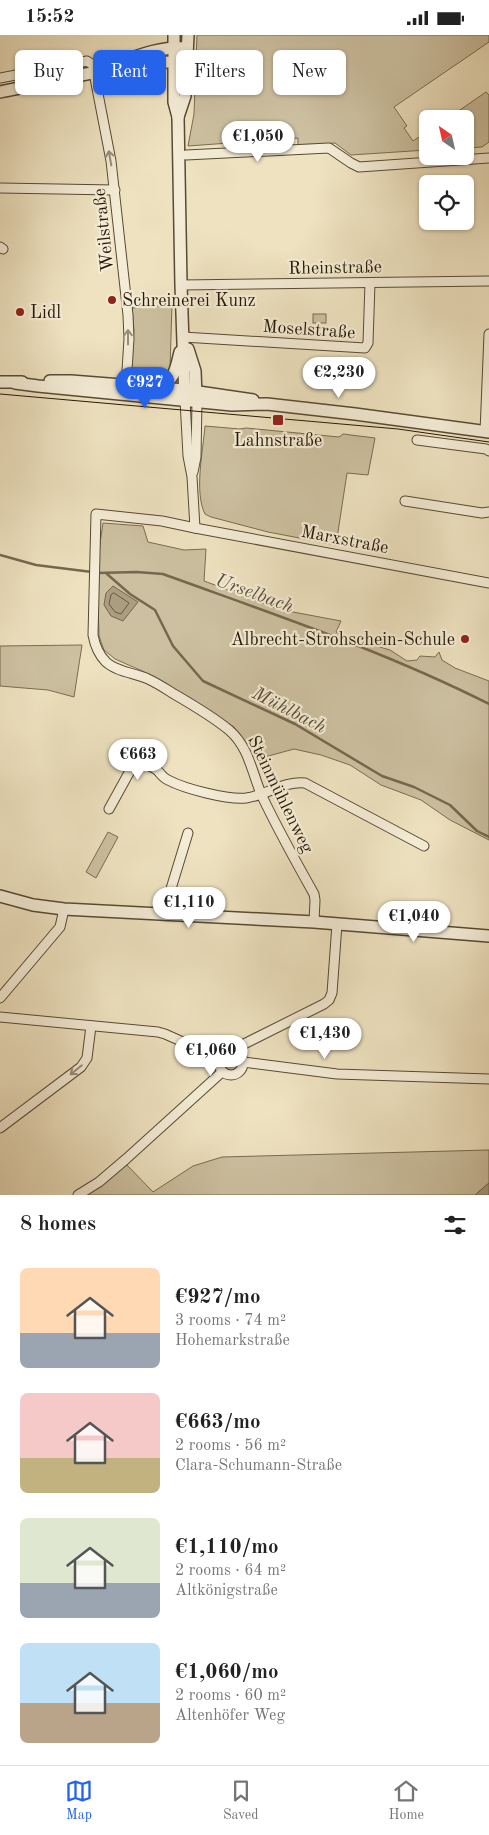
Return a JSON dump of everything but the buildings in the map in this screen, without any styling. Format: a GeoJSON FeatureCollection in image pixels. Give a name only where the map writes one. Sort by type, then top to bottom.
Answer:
{"type":"FeatureCollection","features":[{"type":"Feature","properties":{"kind":"street"},"geometry":{"type":"LineString","coordinates":[[151,50],[174,41],[188,48],[188,35]]}},
{"type":"Feature","properties":{"kind":"street"},"geometry":{"type":"LineString","coordinates":[[174,41],[174,102],[178,117],[180,285],[184,337],[195,371],[191,396],[196,457],[192,477],[195,527]]}},
{"type":"Feature","properties":{"kind":"street"},"geometry":{"type":"LineString","coordinates":[[0,78],[87,61],[93,65]]}},
{"type":"Feature","properties":{"kind":"street"},"geometry":{"type":"LineString","coordinates":[[166,62],[173,61]]}},
{"type":"Feature","properties":{"kind":"street"},"geometry":{"type":"LineString","coordinates":[[0,92],[93,74]]}},
{"type":"Feature","properties":{"kind":"street","name":"Weilstraße"},"geometry":{"type":"LineString","coordinates":[[100,95],[115,190],[128,315],[126,386]]}},
{"type":"Feature","properties":{"kind":"street"},"geometry":{"type":"LineString","coordinates":[[178,117],[185,95]]}},
{"type":"Feature","properties":{"kind":"street"},"geometry":{"type":"LineString","coordinates":[[186,155],[329,148],[359,167],[489,158]]}},
{"type":"Feature","properties":{"kind":"street"},"geometry":{"type":"LineString","coordinates":[[0,188],[115,190]]}},
{"type":"Feature","properties":{"kind":"street","name":"Rheinstraße"},"geometry":{"type":"LineString","coordinates":[[180,285],[489,281]]}},
{"type":"Feature","properties":{"kind":"street","name":"Moselstraße"},"geometry":{"type":"LineString","coordinates":[[184,337],[365,348],[368,343],[370,283]]}},
{"type":"Feature","properties":{"kind":"street"},"geometry":{"type":"LineString","coordinates":[[0,383],[72,381],[160,388],[232,405],[266,404],[487,432],[489,335]]}},
{"type":"Feature","properties":{"kind":"street"},"geometry":{"type":"LineString","coordinates":[[160,388],[168,384],[176,373],[184,337]]}},
{"type":"Feature","properties":{"kind":"street"},"geometry":{"type":"LineString","coordinates":[[14,383],[38,387],[252,399],[266,404]]}},
{"type":"Feature","properties":{"kind":"street"},"geometry":{"type":"LineString","coordinates":[[417,440],[486,449],[489,451]]}},
{"type":"Feature","properties":{"kind":"street"},"geometry":{"type":"LineString","coordinates":[[405,501],[482,513],[489,512]]}},
{"type":"Feature","properties":{"kind":"street","name":"Marxstraße"},"geometry":{"type":"LineString","coordinates":[[96,514],[162,521],[489,583]]}},
{"type":"Feature","properties":{"kind":"street","name":"Steinmühlenweg"},"geometry":{"type":"LineString","coordinates":[[96,514],[93,571],[93,635],[99,654],[107,663],[148,679],[200,709],[229,730],[240,741],[248,756],[261,794],[284,842],[314,894],[314,922]]}},
{"type":"Feature","properties":{"kind":"street"},"geometry":{"type":"LineString","coordinates":[[110,809],[136,759],[156,770],[167,780],[200,791],[230,797],[245,798],[290,783],[305,783],[424,846]]}},
{"type":"Feature","properties":{"kind":"street"},"geometry":{"type":"LineString","coordinates":[[165,915],[166,905],[188,833]]}},
{"type":"Feature","properties":{"kind":"street"},"geometry":{"type":"LineString","coordinates":[[0,896],[33,905],[64,909],[314,922],[489,936]]}},
{"type":"Feature","properties":{"kind":"street"},"geometry":{"type":"LineString","coordinates":[[0,998],[60,927],[64,909]]}},
{"type":"Feature","properties":{"kind":"street"},"geometry":{"type":"LineString","coordinates":[[238,1053],[244,1044],[329,1000],[332,993],[337,924]]}},
{"type":"Feature","properties":{"kind":"street"},"geometry":{"type":"LineString","coordinates":[[0,1017],[165,1034],[219,1057]]}},
{"type":"Feature","properties":{"kind":"street"},"geometry":{"type":"LineString","coordinates":[[0,1128],[81,1067],[87,1057],[91,1026]]}},
{"type":"Feature","properties":{"kind":"street"},"geometry":{"type":"LineString","coordinates":[[229,1051],[238,1053],[243,1062],[242,1067],[237,1073],[229,1075],[222,1072],[218,1065],[219,1057],[229,1051]]}},
{"type":"Feature","properties":{"kind":"street"},"geometry":{"type":"LineString","coordinates":[[243,1062],[338,1074],[489,1079]]}},
{"type":"Feature","properties":{"kind":"street"},"geometry":{"type":"LineString","coordinates":[[78,1195],[99,1182],[126,1159],[222,1072]]}},
{"type":"Feature","properties":{"kind":"shaded area"},"geometry":{"type":"Polygon","coordinates":[[[197,35],[489,35],[489,42],[394,107],[407,126],[404,128],[413,141],[419,137],[419,151],[351,155],[335,143],[298,146],[298,138],[188,146],[194,114],[195,95],[263,95],[263,50],[196,50],[197,35]]]}},
{"type":"Feature","properties":{"kind":"shaded area"},"geometry":{"type":"Polygon","coordinates":[[[486,92],[489,95],[489,142],[482,147],[474,147],[474,110],[460,110],[486,92]]]}},
{"type":"Feature","properties":{"kind":"shaded area"},"geometry":{"type":"Polygon","coordinates":[[[172,305],[170,368],[159,378],[136,380],[131,374],[134,330],[132,308],[172,305]]]}},
{"type":"Feature","properties":{"kind":"shaded area"},"geometry":{"type":"Polygon","coordinates":[[[313,314],[326,314],[326,323],[313,323],[313,314]]]}},
{"type":"Feature","properties":{"kind":"shaded area"},"geometry":{"type":"Polygon","coordinates":[[[205,426],[339,437],[343,434],[375,438],[368,475],[347,473],[336,545],[268,532],[205,514],[200,494],[200,483],[205,426]]]}},
{"type":"Feature","properties":{"kind":"shaded area"},"geometry":{"type":"Polygon","coordinates":[[[103,523],[143,526],[148,542],[184,550],[206,549],[204,581],[226,589],[244,592],[246,596],[277,609],[341,621],[336,632],[343,636],[390,650],[407,661],[417,660],[420,656],[435,657],[439,652],[442,660],[455,668],[489,681],[489,840],[450,820],[421,800],[381,785],[350,765],[321,755],[294,749],[261,758],[258,749],[248,745],[234,727],[149,674],[115,659],[104,650],[99,636],[97,563],[103,523]]]}},
{"type":"Feature","properties":{"kind":"shaded area"},"geometry":{"type":"Polygon","coordinates":[[[82,645],[74,697],[48,690],[0,686],[0,646],[82,645]]]}},
{"type":"Feature","properties":{"kind":"shaded area"},"geometry":{"type":"Polygon","coordinates":[[[108,832],[118,837],[96,878],[86,872],[108,832]]]}},
{"type":"Feature","properties":{"kind":"shaded area"},"geometry":{"type":"Polygon","coordinates":[[[231,1053],[238,1056],[241,1063],[238,1070],[231,1073],[224,1070],[221,1063],[224,1056],[231,1053]]]}},
{"type":"Feature","properties":{"kind":"shaded area"},"geometry":{"type":"Polygon","coordinates":[[[489,1150],[489,1183],[475,1195],[86,1195],[125,1163],[153,1192],[193,1166],[222,1157],[489,1150]]]}},
{"type":"Feature","properties":{"kind":"water"},"geometry":{"type":"Polygon","coordinates":[[[113,586],[138,602],[123,621],[111,616],[104,605],[106,593],[113,586]]]}},
{"type":"Feature","properties":{"kind":"water"},"geometry":{"type":"Polygon","coordinates":[[[489,1183],[489,1195],[475,1195],[489,1183]]]}},
{"type":"Feature","properties":{"kind":"waterway","name":"Urselbach"},"geometry":{"type":"LineString","coordinates":[[0,555],[36,565],[92,572]]}},
{"type":"Feature","properties":{"kind":"waterway","name":"Urselbach"},"geometry":{"type":"LineString","coordinates":[[97,573],[137,572],[163,574],[369,650],[489,704]]}},
{"type":"Feature","properties":{"kind":"waterway","name":"Mühlbach"},"geometry":{"type":"LineString","coordinates":[[107,574],[130,594],[155,610],[173,646],[203,681],[295,724],[382,776],[414,787],[450,805],[477,831],[489,837]]}},
{"type":"Feature","properties":{"kind":"tram line"},"geometry":{"type":"LineString","coordinates":[[0,394],[398,429],[489,442]]}},
{"type":"Feature","properties":{"kind":"place","name":"Schreinerei Kunz"},"geometry":{"type":"Point","coordinates":[112,300]}},
{"type":"Feature","properties":{"kind":"place","name":"Lidl"},"geometry":{"type":"Point","coordinates":[20,312]}},
{"type":"Feature","properties":{"kind":"place","name":"Lahnstraße"},"geometry":{"type":"Point","coordinates":[278,420]}},
{"type":"Feature","properties":{"kind":"place","name":"Albrecht-Strohschein-Schule"},"geometry":{"type":"Point","coordinates":[465,639]}}]}
